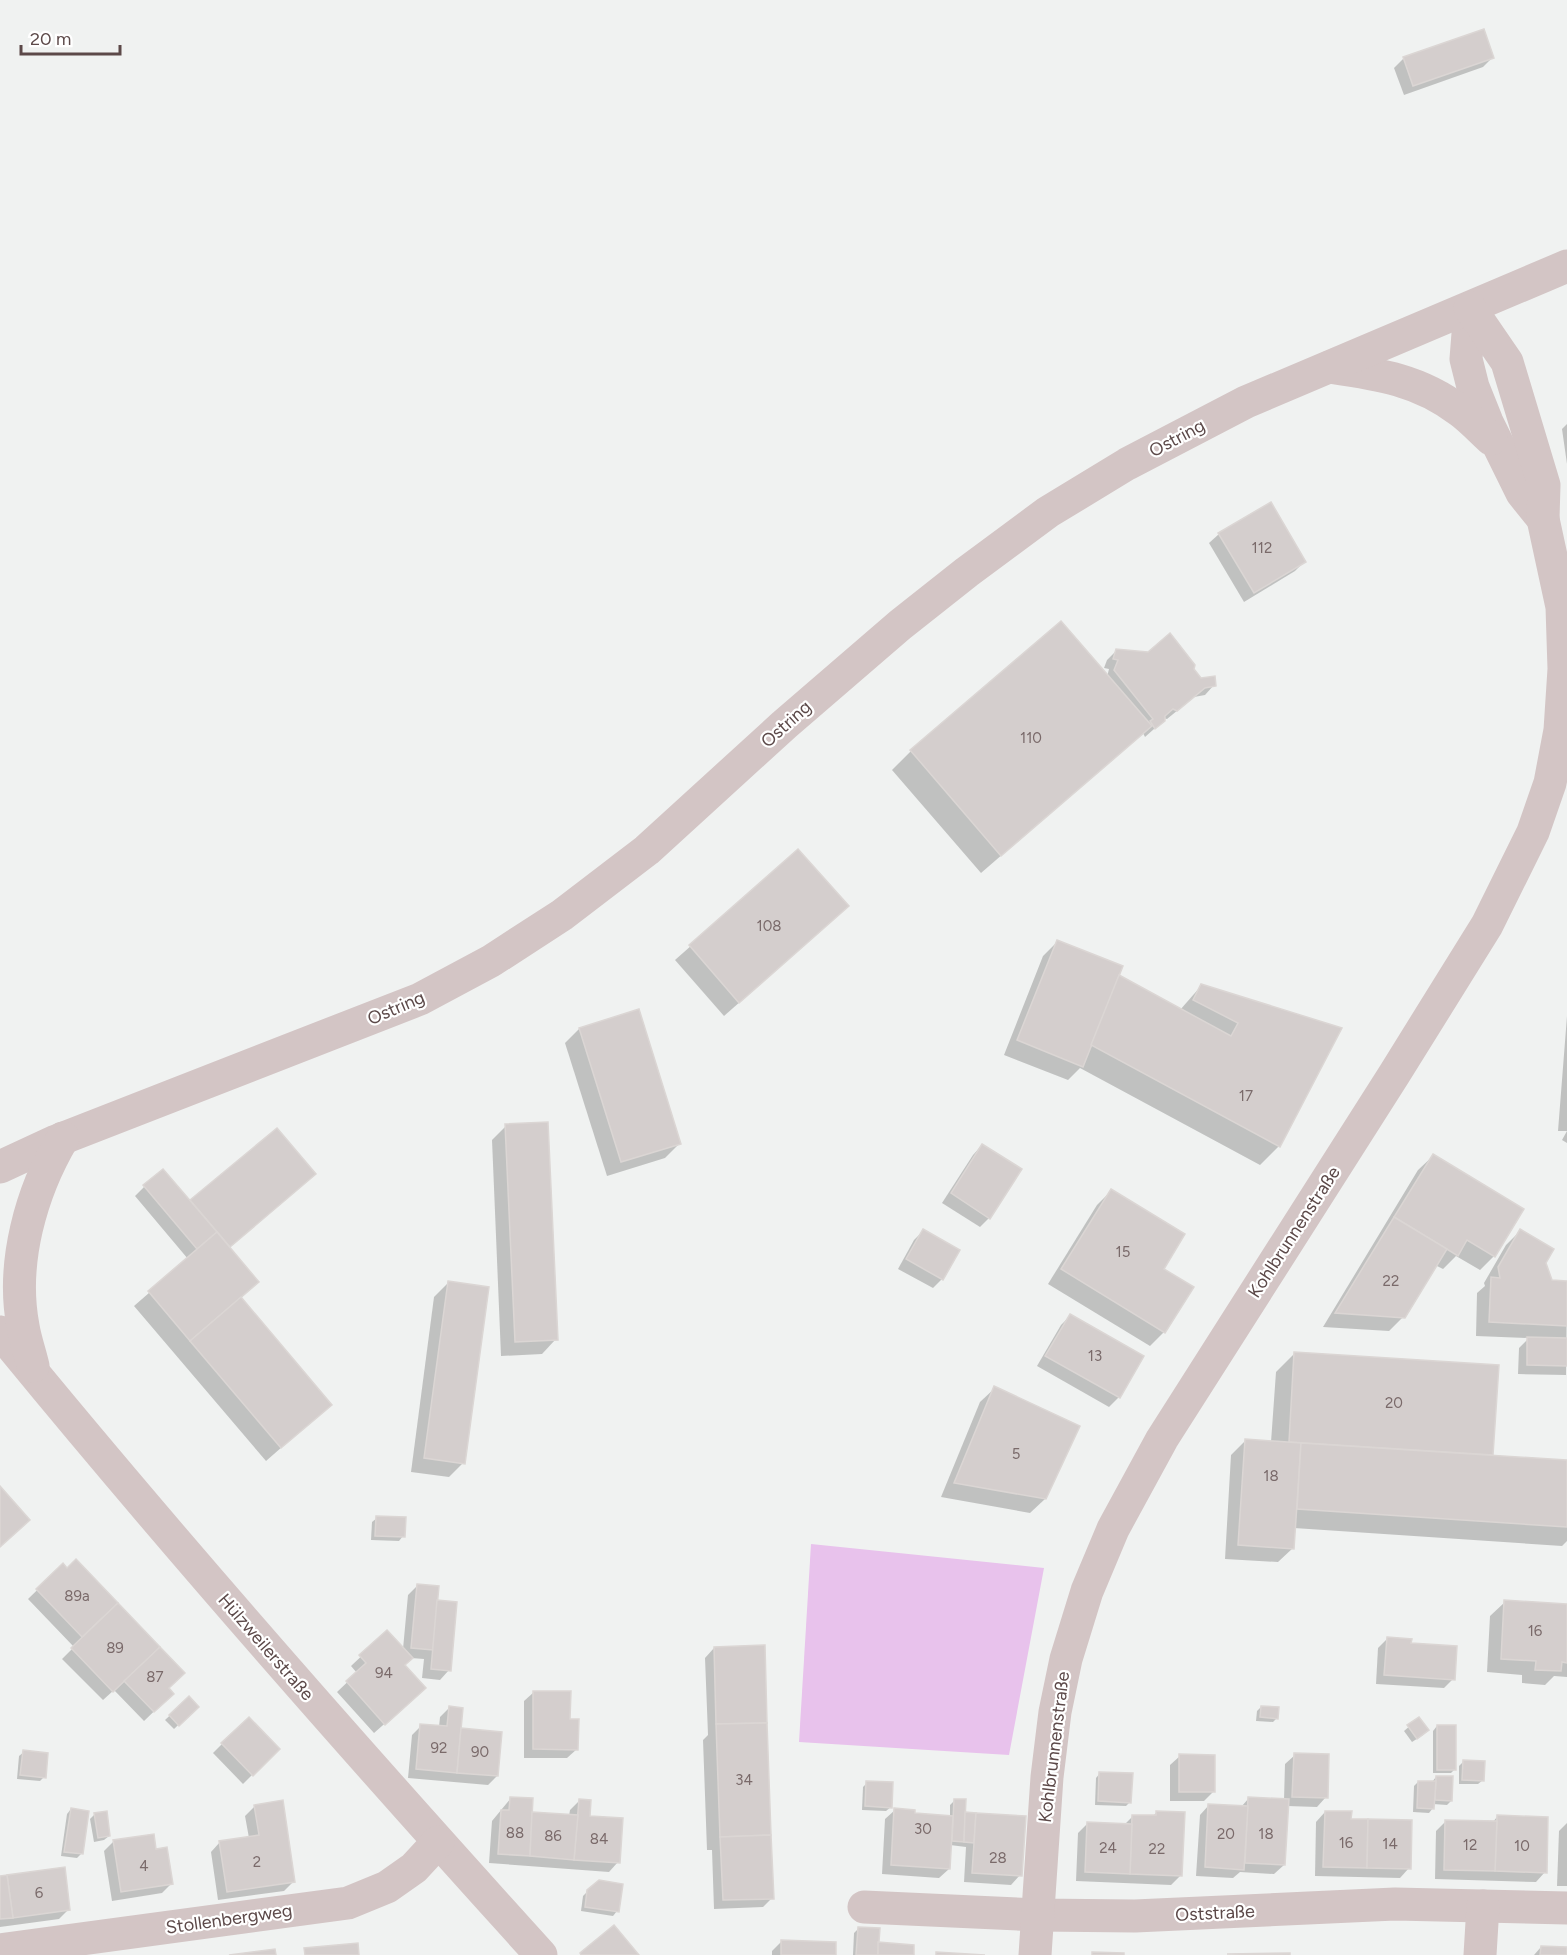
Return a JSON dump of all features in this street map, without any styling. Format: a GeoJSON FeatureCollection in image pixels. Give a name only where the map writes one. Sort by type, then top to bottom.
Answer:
{"type":"FeatureCollection","features":[{"type":"Feature","properties":{"kind":"street","name":"Ostring"},"geometry":{"type":"LineString","coordinates":[[0,1167],[63,1138],[420,999],[490,961],[562,915],[647,849],[784,725],[900,625],[1048,512],[1127,464],[1226,412],[1567,266]]}},
{"type":"Feature","properties":{"kind":"street","name":"Kohlbrunnenstraße"},"geometry":{"type":"LineString","coordinates":[[1470,308],[1467,359],[1473,387],[1487,422],[1522,493],[1543,519]]}},
{"type":"Feature","properties":{"kind":"street","name":"Kohlbrunnenstraße"},"geometry":{"type":"LineString","coordinates":[[1035,1955],[1047,1777],[1055,1712],[1066,1659],[1087,1591],[1113,1528],[1162,1438],[1395,1074],[1487,925],[1533,832],[1550,783],[1560,730],[1564,669],[1562,608],[1543,519],[1544,485],[1508,362],[1470,308]]}},
{"type":"Feature","properties":{"kind":"street","name":"Kohlbrunnenstraße"},"geometry":{"type":"LineString","coordinates":[[1330,367],[1387,375],[1424,388],[1462,412],[1499,447]]}},
{"type":"Feature","properties":{"kind":"street"},"geometry":{"type":"LineString","coordinates":[[36,1376],[22,1324],[20,1277],[29,1220],[38,1191],[63,1138]]}},
{"type":"Feature","properties":{"kind":"street","name":"Hülzweilerstraße"},"geometry":{"type":"LineString","coordinates":[[0,1332],[122,1480],[262,1643],[541,1955]]}},
{"type":"Feature","properties":{"kind":"street","name":"Stollenbergweg"},"geometry":{"type":"LineString","coordinates":[[0,1950],[348,1903],[387,1887],[414,1868],[438,1842]]}},
{"type":"Feature","properties":{"kind":"street","name":"Oststraße"},"geometry":{"type":"LineString","coordinates":[[864,1907],[1038,1916],[1200,1915],[1395,1904],[1567,1908]]}},
{"type":"Feature","properties":{"kind":"street"},"geometry":{"type":"LineString","coordinates":[[1480,1955],[1483,1906]]}},
{"type":"Feature","properties":{"kind":"shaded area"},"geometry":{"type":"Polygon","coordinates":[[[811,1544],[1044,1568],[1009,1755],[799,1742],[811,1544]]]}},
{"type":"Feature","properties":{"kind":"building"},"geometry":{"type":"Polygon","coordinates":[[[1484,29],[1494,58],[1413,86],[1403,57],[1484,29]]]}},
{"type":"Feature","properties":{"kind":"building"},"geometry":{"type":"Polygon","coordinates":[[[1271,502],[1306,562],[1254,593],[1218,533],[1271,502]]]}},
{"type":"Feature","properties":{"kind":"building"},"geometry":{"type":"Polygon","coordinates":[[[1061,621],[1152,726],[1001,856],[910,750],[1061,621]]]}},
{"type":"Feature","properties":{"kind":"building"},"geometry":{"type":"Polygon","coordinates":[[[1170,633],[1195,665],[1194,669],[1201,678],[1215,676],[1216,686],[1205,688],[1177,711],[1173,709],[1165,716],[1165,721],[1155,729],[1150,721],[1153,719],[1114,670],[1118,660],[1113,659],[1116,649],[1148,652],[1170,633]]]}},
{"type":"Feature","properties":{"kind":"building"},"geometry":{"type":"Polygon","coordinates":[[[798,849],[849,906],[739,1003],[689,945],[798,849]]]}},
{"type":"Feature","properties":{"kind":"building"},"geometry":{"type":"Polygon","coordinates":[[[1057,940],[1123,966],[1083,1067],[1017,1040],[1057,940]]]}},
{"type":"Feature","properties":{"kind":"building"},"geometry":{"type":"Polygon","coordinates":[[[1119,975],[1231,1036],[1238,1023],[1193,1000],[1201,984],[1342,1028],[1280,1147],[1091,1045],[1119,975]]]}},
{"type":"Feature","properties":{"kind":"building"},"geometry":{"type":"Polygon","coordinates":[[[639,1009],[681,1144],[621,1162],[579,1028],[639,1009]]]}},
{"type":"Feature","properties":{"kind":"building"},"geometry":{"type":"Polygon","coordinates":[[[548,1122],[558,1340],[515,1342],[505,1124],[548,1122]]]}},
{"type":"Feature","properties":{"kind":"building"},"geometry":{"type":"Polygon","coordinates":[[[277,1128],[316,1174],[230,1247],[190,1200],[277,1128]]]}},
{"type":"Feature","properties":{"kind":"building"},"geometry":{"type":"Polygon","coordinates":[[[982,1144],[1022,1169],[990,1219],[951,1193],[982,1144]]]}},
{"type":"Feature","properties":{"kind":"building"},"geometry":{"type":"Polygon","coordinates":[[[1433,1154],[1524,1209],[1495,1257],[1467,1240],[1458,1256],[1394,1217],[1433,1154]]]}},
{"type":"Feature","properties":{"kind":"building"},"geometry":{"type":"Polygon","coordinates":[[[163,1169],[217,1232],[197,1249],[143,1185],[163,1169]]]}},
{"type":"Feature","properties":{"kind":"building"},"geometry":{"type":"Polygon","coordinates":[[[1111,1189],[1185,1234],[1164,1269],[1194,1287],[1165,1333],[1061,1269],[1111,1189]]]}},
{"type":"Feature","properties":{"kind":"building"},"geometry":{"type":"Polygon","coordinates":[[[1394,1217],[1447,1249],[1405,1318],[1335,1313],[1394,1217]]]}},
{"type":"Feature","properties":{"kind":"building"},"geometry":{"type":"Polygon","coordinates":[[[923,1229],[960,1250],[943,1280],[906,1259],[923,1229]]]}},
{"type":"Feature","properties":{"kind":"building"},"geometry":{"type":"Polygon","coordinates":[[[1520,1229],[1554,1249],[1546,1263],[1552,1280],[1567,1281],[1567,1326],[1489,1322],[1491,1277],[1500,1278],[1498,1267],[1520,1229]]]}},
{"type":"Feature","properties":{"kind":"building"},"geometry":{"type":"Polygon","coordinates":[[[217,1232],[259,1282],[190,1341],[148,1291],[217,1232]]]}},
{"type":"Feature","properties":{"kind":"building"},"geometry":{"type":"Polygon","coordinates":[[[448,1281],[489,1287],[465,1464],[424,1458],[448,1281]]]}},
{"type":"Feature","properties":{"kind":"building"},"geometry":{"type":"Polygon","coordinates":[[[241,1297],[332,1405],[281,1448],[190,1341],[241,1297]]]}},
{"type":"Feature","properties":{"kind":"building"},"geometry":{"type":"Polygon","coordinates":[[[1070,1314],[1144,1356],[1120,1398],[1045,1356],[1070,1314]]]}},
{"type":"Feature","properties":{"kind":"building"},"geometry":{"type":"Polygon","coordinates":[[[1527,1337],[1567,1338],[1567,1366],[1527,1365],[1527,1337]]]}},
{"type":"Feature","properties":{"kind":"building"},"geometry":{"type":"Polygon","coordinates":[[[1294,1352],[1499,1365],[1493,1455],[1289,1442],[1294,1352]]]}},
{"type":"Feature","properties":{"kind":"building"},"geometry":{"type":"Polygon","coordinates":[[[994,1386],[1080,1426],[1046,1499],[954,1483],[994,1386]]]}},
{"type":"Feature","properties":{"kind":"building"},"geometry":{"type":"Polygon","coordinates":[[[1245,1439],[1301,1443],[1294,1549],[1238,1545],[1245,1439]]]}},
{"type":"Feature","properties":{"kind":"building"},"geometry":{"type":"Polygon","coordinates":[[[1301,1443],[1567,1460],[1567,1527],[1297,1509],[1301,1443]]]}},
{"type":"Feature","properties":{"kind":"building"},"geometry":{"type":"Polygon","coordinates":[[[0,1486],[30,1520],[0,1547],[0,1486]]]}},
{"type":"Feature","properties":{"kind":"building"},"geometry":{"type":"Polygon","coordinates":[[[376,1516],[406,1517],[405,1537],[375,1536],[376,1516]]]}},
{"type":"Feature","properties":{"kind":"building"},"geometry":{"type":"Polygon","coordinates":[[[76,1559],[118,1603],[82,1637],[36,1589],[63,1563],[67,1568],[76,1559]]]}},
{"type":"Feature","properties":{"kind":"building"},"geometry":{"type":"Polygon","coordinates":[[[417,1584],[439,1586],[433,1650],[411,1648],[417,1584]]]}},
{"type":"Feature","properties":{"kind":"building"},"geometry":{"type":"Polygon","coordinates":[[[437,1600],[457,1602],[451,1671],[431,1669],[437,1600]]]}},
{"type":"Feature","properties":{"kind":"building"},"geometry":{"type":"Polygon","coordinates":[[[1504,1600],[1567,1604],[1567,1663],[1562,1662],[1561,1671],[1535,1670],[1536,1661],[1501,1659],[1504,1600]]]}},
{"type":"Feature","properties":{"kind":"building"},"geometry":{"type":"Polygon","coordinates":[[[118,1603],[160,1647],[113,1692],[71,1648],[118,1603]]]}},
{"type":"Feature","properties":{"kind":"building"},"geometry":{"type":"Polygon","coordinates":[[[387,1630],[413,1658],[405,1665],[426,1688],[385,1725],[346,1681],[366,1663],[359,1655],[387,1630]]]}},
{"type":"Feature","properties":{"kind":"building"},"geometry":{"type":"Polygon","coordinates":[[[1387,1637],[1412,1639],[1411,1643],[1457,1646],[1455,1680],[1384,1675],[1387,1637]]]}},
{"type":"Feature","properties":{"kind":"building"},"geometry":{"type":"Polygon","coordinates":[[[765,1645],[767,1723],[716,1724],[714,1647],[765,1645]]]}},
{"type":"Feature","properties":{"kind":"building"},"geometry":{"type":"Polygon","coordinates":[[[160,1647],[185,1673],[169,1688],[174,1694],[154,1712],[124,1681],[160,1647]]]}},
{"type":"Feature","properties":{"kind":"building"},"geometry":{"type":"Polygon","coordinates":[[[533,1691],[571,1691],[570,1719],[579,1719],[578,1750],[533,1749],[533,1691]]]}},
{"type":"Feature","properties":{"kind":"building"},"geometry":{"type":"Polygon","coordinates":[[[189,1696],[199,1707],[179,1726],[169,1715],[189,1696]]]}},
{"type":"Feature","properties":{"kind":"building"},"geometry":{"type":"Polygon","coordinates":[[[449,1706],[463,1708],[457,1773],[416,1769],[420,1724],[447,1726],[449,1706]]]}},
{"type":"Feature","properties":{"kind":"building"},"geometry":{"type":"Polygon","coordinates":[[[1261,1706],[1279,1707],[1278,1719],[1260,1717],[1261,1706]]]}},
{"type":"Feature","properties":{"kind":"building"},"geometry":{"type":"Polygon","coordinates":[[[249,1717],[280,1749],[253,1776],[221,1743],[249,1717]]]}},
{"type":"Feature","properties":{"kind":"building"},"geometry":{"type":"Polygon","coordinates":[[[1419,1717],[1429,1730],[1417,1739],[1407,1725],[1419,1717]]]}},
{"type":"Feature","properties":{"kind":"building"},"geometry":{"type":"Polygon","coordinates":[[[767,1723],[771,1835],[720,1837],[716,1724],[767,1723]]]}},
{"type":"Feature","properties":{"kind":"building"},"geometry":{"type":"Polygon","coordinates":[[[1437,1725],[1456,1725],[1456,1770],[1437,1770],[1437,1725]]]}},
{"type":"Feature","properties":{"kind":"building"},"geometry":{"type":"Polygon","coordinates":[[[461,1728],[502,1732],[498,1776],[457,1773],[461,1728]]]}},
{"type":"Feature","properties":{"kind":"building"},"geometry":{"type":"Polygon","coordinates":[[[23,1750],[48,1753],[46,1778],[20,1775],[23,1750]]]}},
{"type":"Feature","properties":{"kind":"building"},"geometry":{"type":"Polygon","coordinates":[[[1294,1753],[1329,1754],[1328,1798],[1292,1797],[1294,1753]]]}},
{"type":"Feature","properties":{"kind":"building"},"geometry":{"type":"Polygon","coordinates":[[[1179,1754],[1215,1755],[1215,1792],[1179,1792],[1179,1754]]]}},
{"type":"Feature","properties":{"kind":"building"},"geometry":{"type":"Polygon","coordinates":[[[1463,1760],[1485,1761],[1484,1781],[1462,1780],[1463,1760]]]}},
{"type":"Feature","properties":{"kind":"building"},"geometry":{"type":"Polygon","coordinates":[[[1099,1772],[1133,1773],[1131,1803],[1098,1801],[1099,1772]]]}},
{"type":"Feature","properties":{"kind":"building"},"geometry":{"type":"Polygon","coordinates":[[[1436,1776],[1453,1776],[1452,1801],[1435,1800],[1436,1776]]]}},
{"type":"Feature","properties":{"kind":"building"},"geometry":{"type":"Polygon","coordinates":[[[866,1781],[893,1782],[892,1808],[865,1806],[866,1781]]]}},
{"type":"Feature","properties":{"kind":"building"},"geometry":{"type":"Polygon","coordinates":[[[1418,1781],[1436,1781],[1434,1809],[1417,1808],[1418,1781]]]}},
{"type":"Feature","properties":{"kind":"building"},"geometry":{"type":"Polygon","coordinates":[[[510,1797],[533,1798],[530,1856],[498,1854],[501,1810],[509,1810],[510,1797]]]}},
{"type":"Feature","properties":{"kind":"building"},"geometry":{"type":"Polygon","coordinates":[[[1248,1797],[1289,1799],[1285,1865],[1245,1863],[1248,1797]]]}},
{"type":"Feature","properties":{"kind":"building"},"geometry":{"type":"Polygon","coordinates":[[[579,1799],[591,1800],[590,1816],[623,1818],[620,1863],[574,1860],[579,1799]]]}},
{"type":"Feature","properties":{"kind":"building"},"geometry":{"type":"Polygon","coordinates":[[[954,1799],[966,1799],[964,1842],[952,1841],[954,1799]]]}},
{"type":"Feature","properties":{"kind":"building"},"geometry":{"type":"Polygon","coordinates":[[[283,1800],[295,1882],[227,1892],[219,1841],[259,1835],[254,1805],[283,1800]]]}},
{"type":"Feature","properties":{"kind":"building"},"geometry":{"type":"Polygon","coordinates":[[[1208,1804],[1248,1806],[1244,1870],[1205,1867],[1208,1804]]]}},
{"type":"Feature","properties":{"kind":"building"},"geometry":{"type":"Polygon","coordinates":[[[71,1808],[89,1811],[83,1854],[64,1852],[71,1808]]]}},
{"type":"Feature","properties":{"kind":"building"},"geometry":{"type":"Polygon","coordinates":[[[894,1808],[915,1810],[915,1813],[953,1816],[950,1869],[891,1865],[894,1808]]]}},
{"type":"Feature","properties":{"kind":"building"},"geometry":{"type":"Polygon","coordinates":[[[107,1811],[110,1836],[98,1838],[94,1813],[107,1811]]]}},
{"type":"Feature","properties":{"kind":"building"},"geometry":{"type":"Polygon","coordinates":[[[1156,1811],[1185,1812],[1182,1876],[1130,1874],[1132,1815],[1156,1815],[1156,1811]]]}},
{"type":"Feature","properties":{"kind":"building"},"geometry":{"type":"Polygon","coordinates":[[[1325,1811],[1352,1811],[1351,1819],[1368,1819],[1367,1868],[1323,1867],[1325,1811]]]}},
{"type":"Feature","properties":{"kind":"building"},"geometry":{"type":"Polygon","coordinates":[[[532,1812],[578,1815],[574,1860],[530,1856],[532,1812]]]}},
{"type":"Feature","properties":{"kind":"building"},"geometry":{"type":"Polygon","coordinates":[[[965,1812],[976,1813],[974,1843],[964,1842],[965,1812]]]}},
{"type":"Feature","properties":{"kind":"building"},"geometry":{"type":"Polygon","coordinates":[[[976,1813],[1026,1816],[1022,1876],[972,1873],[976,1813]]]}},
{"type":"Feature","properties":{"kind":"building"},"geometry":{"type":"Polygon","coordinates":[[[1497,1815],[1548,1817],[1547,1873],[1495,1871],[1497,1815]]]}},
{"type":"Feature","properties":{"kind":"building"},"geometry":{"type":"Polygon","coordinates":[[[1368,1819],[1412,1820],[1411,1869],[1367,1868],[1368,1819]]]}},
{"type":"Feature","properties":{"kind":"building"},"geometry":{"type":"Polygon","coordinates":[[[1445,1820],[1497,1821],[1495,1871],[1444,1870],[1445,1820]]]}},
{"type":"Feature","properties":{"kind":"building"},"geometry":{"type":"Polygon","coordinates":[[[1087,1822],[1132,1824],[1130,1874],[1085,1872],[1087,1822]]]}},
{"type":"Feature","properties":{"kind":"building"},"geometry":{"type":"Polygon","coordinates":[[[154,1834],[156,1849],[167,1847],[173,1884],[121,1892],[113,1840],[154,1834]]]}},
{"type":"Feature","properties":{"kind":"building"},"geometry":{"type":"Polygon","coordinates":[[[771,1835],[774,1899],[723,1900],[720,1837],[771,1835]]]}},
{"type":"Feature","properties":{"kind":"building"},"geometry":{"type":"Polygon","coordinates":[[[65,1867],[70,1910],[13,1918],[7,1875],[65,1867]]]}},
{"type":"Feature","properties":{"kind":"building"},"geometry":{"type":"Polygon","coordinates":[[[7,1875],[13,1918],[0,1919],[0,1876],[7,1875]]]}},
{"type":"Feature","properties":{"kind":"building"},"geometry":{"type":"Polygon","coordinates":[[[599,1880],[623,1884],[619,1912],[585,1907],[587,1890],[599,1880]]]}},
{"type":"Feature","properties":{"kind":"building"},"geometry":{"type":"Polygon","coordinates":[[[614,1925],[639,1955],[581,1955],[580,1953],[614,1925]]]}},
{"type":"Feature","properties":{"kind":"building"},"geometry":{"type":"Polygon","coordinates":[[[858,1927],[880,1928],[878,1955],[856,1955],[858,1927]]]}},
{"type":"Feature","properties":{"kind":"building"},"geometry":{"type":"Polygon","coordinates":[[[781,1940],[836,1942],[836,1955],[781,1955],[781,1940]]]}},
{"type":"Feature","properties":{"kind":"building"},"geometry":{"type":"Polygon","coordinates":[[[878,1942],[914,1945],[914,1955],[878,1955],[878,1942]]]}},
{"type":"Feature","properties":{"kind":"building"},"geometry":{"type":"Polygon","coordinates":[[[358,1943],[359,1955],[305,1955],[304,1948],[358,1943]]]}},
{"type":"Feature","properties":{"kind":"building"},"geometry":{"type":"Polygon","coordinates":[[[1541,1946],[1567,1947],[1567,1955],[1540,1955],[1541,1946]]]}},
{"type":"Feature","properties":{"kind":"building"},"geometry":{"type":"Polygon","coordinates":[[[275,1949],[276,1955],[229,1955],[275,1949]]]}},
{"type":"Feature","properties":{"kind":"building"},"geometry":{"type":"Polygon","coordinates":[[[936,1952],[985,1955],[936,1955],[936,1952]]]}},
{"type":"Feature","properties":{"kind":"building"},"geometry":{"type":"Polygon","coordinates":[[[1092,1952],[1124,1953],[1124,1955],[1092,1955],[1092,1952]]]}},
{"type":"Feature","properties":{"kind":"building"},"geometry":{"type":"Polygon","coordinates":[[[1290,1953],[1290,1955],[1227,1954],[1290,1953]]]}}]}
